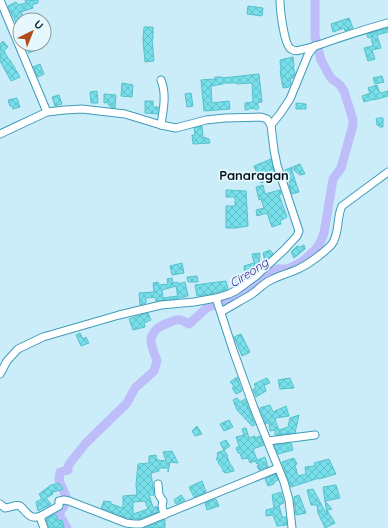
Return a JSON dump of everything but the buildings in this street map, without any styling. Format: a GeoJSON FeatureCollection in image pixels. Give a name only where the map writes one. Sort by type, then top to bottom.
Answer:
{"type":"FeatureCollection","features":[{"type":"Feature","properties":{"kind":"street"},"geometry":{"type":"LineString","coordinates":[[0,0],[46,112]]}},
{"type":"Feature","properties":{"kind":"street"},"geometry":{"type":"LineString","coordinates":[[280,0],[285,40],[288,46],[294,50],[299,51],[388,23]]}},
{"type":"Feature","properties":{"kind":"street"},"geometry":{"type":"LineString","coordinates":[[271,125],[290,99],[308,55],[312,49],[319,45]]}},
{"type":"Feature","properties":{"kind":"street"},"geometry":{"type":"LineString","coordinates":[[161,80],[164,91],[164,103],[161,125]]}},
{"type":"Feature","properties":{"kind":"street"},"geometry":{"type":"LineString","coordinates":[[0,134],[46,112],[82,109],[125,114],[176,128],[206,120],[261,117],[267,119],[271,125],[277,165],[296,225],[299,229],[298,234],[285,249],[256,276],[237,290],[222,296],[217,300],[161,305],[43,337],[18,349],[7,361],[0,374]]}},
{"type":"Feature","properties":{"kind":"street"},"geometry":{"type":"LineString","coordinates":[[220,311],[253,293],[268,281],[300,268],[328,248],[333,243],[335,238],[342,206],[388,172]]}},
{"type":"Feature","properties":{"kind":"street"},"geometry":{"type":"LineString","coordinates":[[217,300],[233,350],[288,494],[292,528]]}},
{"type":"Feature","properties":{"kind":"street"},"geometry":{"type":"LineString","coordinates":[[268,441],[315,436]]}},
{"type":"Feature","properties":{"kind":"street"},"geometry":{"type":"LineString","coordinates":[[0,504],[5,508],[18,505],[31,517],[35,518],[59,506],[60,501],[67,500],[126,523],[134,524],[147,522],[278,468]]}},
{"type":"Feature","properties":{"kind":"street"},"geometry":{"type":"LineString","coordinates":[[158,484],[159,494],[163,499],[162,506],[164,515]]}},
{"type":"Feature","properties":{"kind":"street"},"geometry":{"type":"LineString","coordinates":[[41,516],[44,528]]}},
{"type":"Feature","properties":{"kind":"waterway","name":"Cireong"},"geometry":{"type":"LineString","coordinates":[[67,528],[60,516],[60,512],[67,499],[59,480],[60,472],[68,470],[70,463],[86,443],[127,403],[135,388],[154,371],[157,361],[152,348],[151,340],[155,331],[176,320],[182,320],[189,324],[208,307],[235,299],[252,288],[262,277],[277,269],[287,269],[303,261],[320,243],[324,233],[333,179],[341,168],[353,125],[353,120],[344,91],[329,75],[321,60],[315,37],[315,0]]}},
{"type":"Feature","properties":{"kind":"district","name":"Panaragan"},"geometry":{"type":"Point","coordinates":[254,175]}}]}
